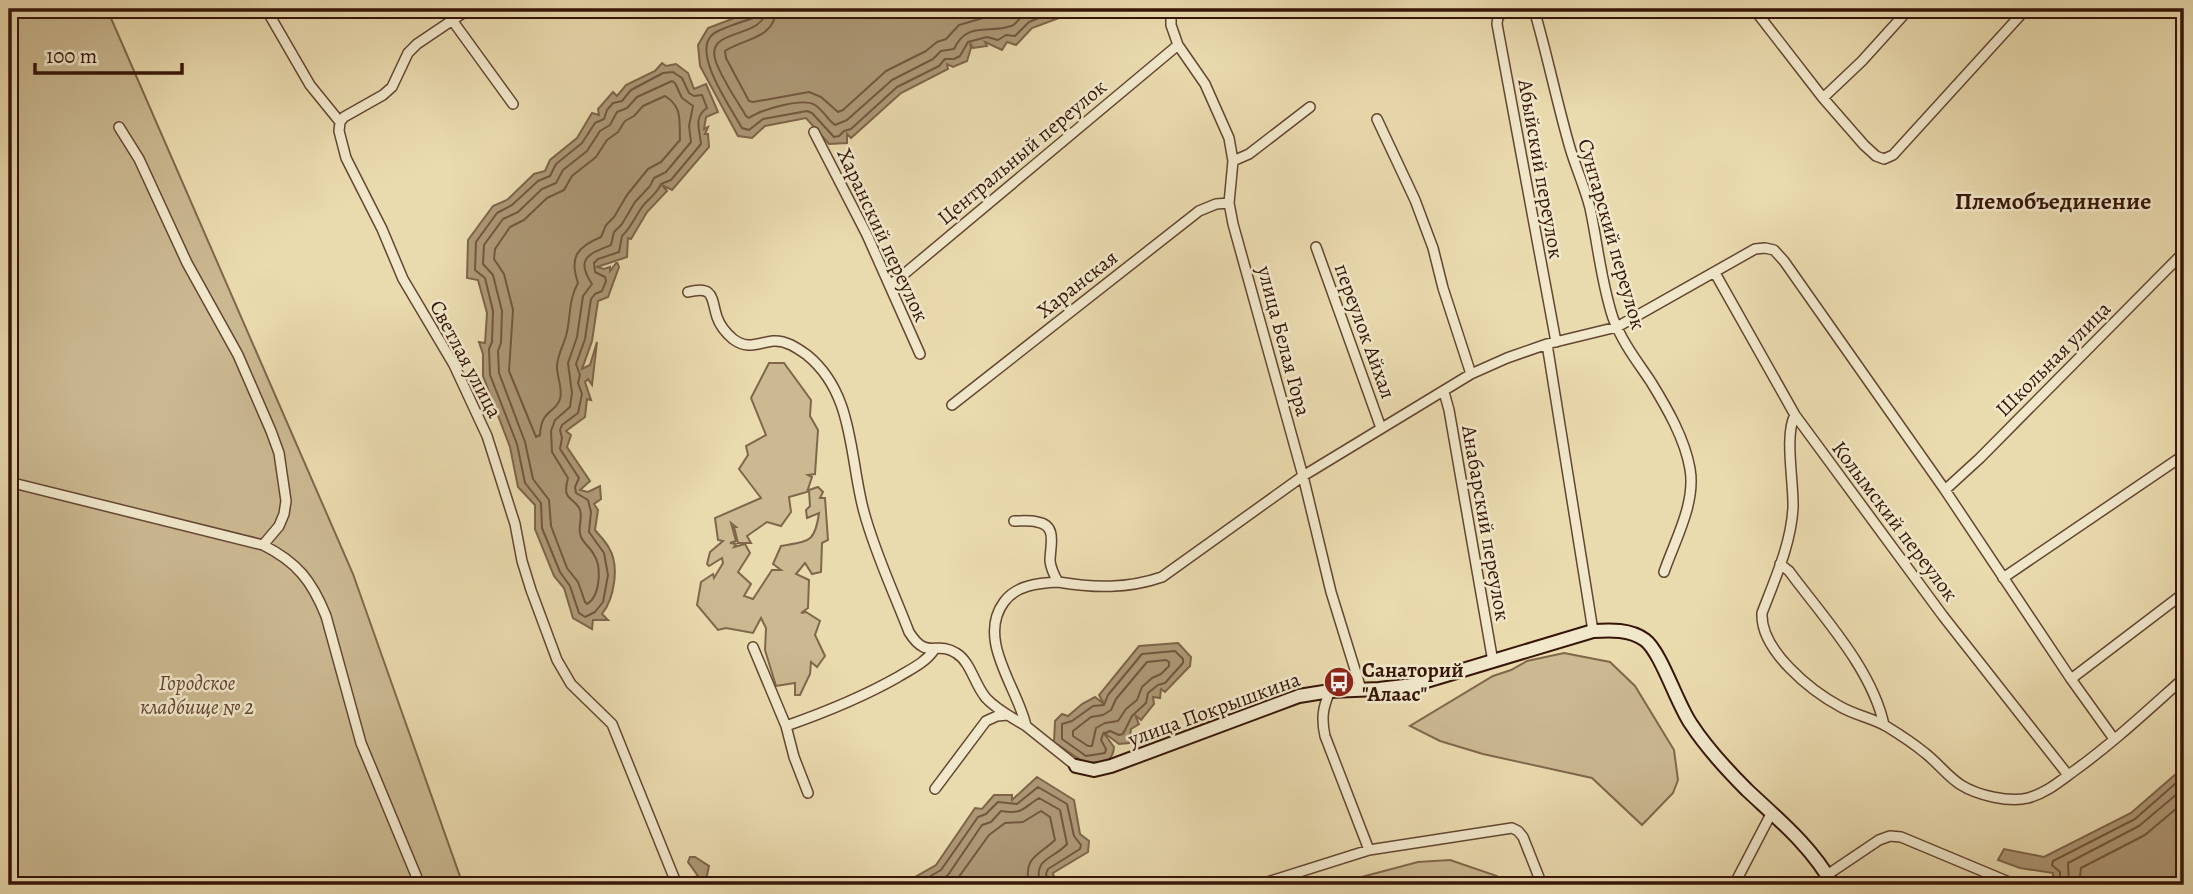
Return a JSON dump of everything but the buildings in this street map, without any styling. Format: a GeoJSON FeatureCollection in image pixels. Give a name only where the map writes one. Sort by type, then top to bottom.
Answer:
{"type":"FeatureCollection","features":[{"type":"Feature","properties":{"kind":"street"},"geometry":{"type":"LineString","coordinates":[[266,9],[310,85],[340,122],[344,117],[383,95],[392,87],[408,53],[469,9]]}},
{"type":"Feature","properties":{"kind":"street","name":"улица Белая Гора"},"geometry":{"type":"LineString","coordinates":[[1171,9],[1171,24],[1178,46],[1205,84],[1229,138],[1233,161],[1229,203],[1303,476],[1331,592],[1360,690]]}},
{"type":"Feature","properties":{"kind":"street","name":"Абыйский переулок"},"geometry":{"type":"LineString","coordinates":[[1510,9],[1498,16],[1497,23],[1552,343],[1593,631]]}},
{"type":"Feature","properties":{"kind":"street"},"geometry":{"type":"LineString","coordinates":[[1824,98],[1909,9]]}},
{"type":"Feature","properties":{"kind":"street"},"geometry":{"type":"LineString","coordinates":[[1758,10],[1824,98],[1864,145],[1876,156],[1884,159],[1893,155],[2026,9]]}},
{"type":"Feature","properties":{"kind":"street","name":"Сунтарский переулок"},"geometry":{"type":"LineString","coordinates":[[1533,11],[1548,57],[1570,150],[1589,207],[1601,271],[1616,327],[1668,411],[1686,453],[1691,488],[1664,572]]}},
{"type":"Feature","properties":{"kind":"street"},"geometry":{"type":"LineString","coordinates":[[452,20],[513,104]]}},
{"type":"Feature","properties":{"kind":"street","name":"Центральный переулок"},"geometry":{"type":"LineString","coordinates":[[889,284],[1178,46]]}},
{"type":"Feature","properties":{"kind":"street"},"geometry":{"type":"LineString","coordinates":[[1233,161],[1249,154],[1310,107]]}},
{"type":"Feature","properties":{"kind":"street"},"geometry":{"type":"LineString","coordinates":[[1377,119],[1415,200],[1433,248],[1471,374]]}},
{"type":"Feature","properties":{"kind":"street","name":"Светлая улица"},"geometry":{"type":"LineString","coordinates":[[340,122],[346,158],[403,279],[454,365],[482,424],[515,524],[531,590],[556,660],[571,684],[612,724],[677,885]]}},
{"type":"Feature","properties":{"kind":"street"},"geometry":{"type":"LineString","coordinates":[[119,127],[139,159],[187,263],[238,355],[279,453],[286,501],[284,514],[279,526],[263,545]]}},
{"type":"Feature","properties":{"kind":"street","name":"Харанский переулок"},"geometry":{"type":"LineString","coordinates":[[814,132],[889,284],[920,354]]}},
{"type":"Feature","properties":{"kind":"street","name":"Харанская"},"geometry":{"type":"LineString","coordinates":[[952,405],[1199,211],[1216,204],[1229,203]]}},
{"type":"Feature","properties":{"kind":"street","name":"переулок Айхал"},"geometry":{"type":"LineString","coordinates":[[1316,247],[1381,428]]}},
{"type":"Feature","properties":{"kind":"street"},"geometry":{"type":"LineString","coordinates":[[1026,726],[995,640],[993,625],[997,611],[1008,597],[1039,583],[1114,587],[1146,583],[1162,577],[1303,476],[1471,374],[1552,343],[1616,327],[1755,249],[1774,250],[1784,261],[1945,490],[2114,739]]}},
{"type":"Feature","properties":{"kind":"street","name":"Школьная улица"},"geometry":{"type":"LineString","coordinates":[[1945,490],[2184,252]]}},
{"type":"Feature","properties":{"kind":"street","name":"Колымский переулок"},"geometry":{"type":"LineString","coordinates":[[1715,273],[1795,415],[1943,615],[2068,775]]}},
{"type":"Feature","properties":{"kind":"street"},"geometry":{"type":"LineString","coordinates":[[688,292],[699,289],[708,292],[714,300],[717,317],[725,332],[744,346],[775,341],[790,344],[807,355],[822,370],[837,393],[848,425],[863,510],[916,644],[933,650],[953,650],[963,658],[986,698],[1076,766]]}},
{"type":"Feature","properties":{"kind":"street","name":"Анабарский переулок"},"geometry":{"type":"LineString","coordinates":[[1444,391],[1493,662]]}},
{"type":"Feature","properties":{"kind":"street"},"geometry":{"type":"LineString","coordinates":[[1795,415],[1791,430],[1793,508],[1788,537],[1762,613],[1762,622],[1764,633],[1777,654],[1822,695],[1842,708],[1884,725],[1918,747],[1960,785],[1972,791],[2008,799],[2026,799],[2049,790],[2114,739],[2184,678]]}},
{"type":"Feature","properties":{"kind":"street"},"geometry":{"type":"LineString","coordinates":[[2003,578],[2184,455]]}},
{"type":"Feature","properties":{"kind":"street"},"geometry":{"type":"LineString","coordinates":[[9,482],[263,545],[283,555],[302,573],[318,595],[326,615],[361,743],[420,885]]}},
{"type":"Feature","properties":{"kind":"street"},"geometry":{"type":"LineString","coordinates":[[1014,521],[1040,522],[1048,527],[1052,536],[1052,572],[1058,582]]}},
{"type":"Feature","properties":{"kind":"street"},"geometry":{"type":"LineString","coordinates":[[1780,564],[1789,571],[1857,664],[1871,686],[1884,725]]}},
{"type":"Feature","properties":{"kind":"street"},"geometry":{"type":"LineString","coordinates":[[2071,679],[2184,593]]}},
{"type":"Feature","properties":{"kind":"street","name":"улица Покрышкина"},"geometry":{"type":"LineString","coordinates":[[1076,766],[1094,770],[1111,766],[1299,696],[1413,685],[1593,631],[1610,630],[1630,633],[1652,647],[1691,726],[1746,789],[1799,838],[1830,880],[1879,840],[1901,836],[2016,885]]}},
{"type":"Feature","properties":{"kind":"street"},"geometry":{"type":"LineString","coordinates":[[753,647],[786,726],[808,793]]}},
{"type":"Feature","properties":{"kind":"street"},"geometry":{"type":"LineString","coordinates":[[786,726],[868,694],[918,665],[933,650]]}},
{"type":"Feature","properties":{"kind":"street"},"geometry":{"type":"LineString","coordinates":[[1330,691],[1323,709],[1325,736],[1369,850]]}},
{"type":"Feature","properties":{"kind":"street"},"geometry":{"type":"LineString","coordinates":[[936,789],[986,721],[1008,715]]}},
{"type":"Feature","properties":{"kind":"street"},"geometry":{"type":"LineString","coordinates":[[1734,885],[1772,812]]}},
{"type":"Feature","properties":{"kind":"street"},"geometry":{"type":"LineString","coordinates":[[1258,885],[1369,850],[1512,828],[1523,837],[1542,885]]}},
{"type":"Feature","properties":{"kind":"green space","name":"Городское кладбище № 2"},"geometry":{"type":"Polygon","coordinates":[[[9,9],[107,9],[353,574],[463,885],[9,885],[9,9]]]}},
{"type":"Feature","properties":{"kind":"green space"},"geometry":{"type":"Polygon","coordinates":[[[769,363],[784,363],[811,400],[810,416],[818,430],[815,474],[808,475],[812,477],[807,492],[789,497],[791,512],[781,526],[767,522],[747,536],[751,543],[738,543],[736,527],[731,523],[736,541],[730,543],[736,544],[734,547],[745,544],[750,553],[738,572],[751,584],[744,596],[753,599],[772,570],[781,570],[773,564],[781,546],[804,541],[813,535],[819,513],[807,518],[806,510],[810,506],[809,490],[818,487],[823,492],[820,498],[825,498],[828,540],[822,543],[821,572],[812,574],[805,563],[796,574],[809,580],[808,608],[801,613],[806,612],[820,621],[815,635],[825,656],[817,667],[811,662],[810,674],[800,695],[795,695],[795,683],[776,686],[765,650],[766,628],[761,618],[753,633],[726,628],[718,630],[697,605],[701,582],[713,574],[714,578],[723,563],[722,558],[709,566],[707,564],[710,552],[723,541],[718,540],[715,518],[761,498],[739,469],[748,455],[746,446],[766,435],[751,398],[769,363]]]}},
{"type":"Feature","properties":{"kind":"green space"},"geometry":{"type":"Polygon","coordinates":[[[1564,653],[1610,662],[1635,686],[1674,750],[1678,780],[1673,793],[1642,825],[1592,778],[1483,754],[1440,741],[1410,726],[1493,676],[1527,661],[1564,653]]]}},
{"type":"Feature","properties":{"kind":"green space"},"geometry":{"type":"Polygon","coordinates":[[[1450,860],[1497,876],[1506,885],[1335,884],[1418,862],[1450,860]]]}},
{"type":"Feature","properties":{"kind":"water"},"geometry":{"type":"Polygon","coordinates":[[[758,9],[1069,9],[1067,15],[1032,28],[1016,45],[1007,42],[1002,50],[985,42],[987,46],[973,48],[970,43],[967,61],[953,67],[947,64],[948,69],[901,93],[851,138],[847,134],[847,143],[829,144],[806,118],[765,126],[752,138],[738,136],[700,66],[698,45],[708,28],[758,9]]]}},
{"type":"Feature","properties":{"kind":"water"},"geometry":{"type":"Polygon","coordinates":[[[662,63],[666,66],[676,64],[688,73],[694,89],[706,84],[718,112],[706,117],[704,129],[708,127],[705,134],[708,134],[709,147],[672,190],[662,185],[667,191],[647,212],[631,239],[628,238],[627,257],[597,267],[610,267],[610,271],[617,262],[619,267],[608,297],[598,301],[592,341],[582,369],[590,365],[597,342],[592,385],[588,379],[585,382],[591,400],[587,399],[585,417],[566,431],[571,435],[567,447],[590,481],[580,490],[588,492],[600,486],[601,499],[594,504],[598,510],[595,530],[608,546],[614,564],[610,600],[602,614],[608,620],[593,620],[592,629],[573,618],[564,588],[554,576],[535,529],[535,505],[518,487],[510,447],[483,376],[483,354],[479,342],[485,343],[487,313],[478,280],[467,278],[468,240],[493,206],[507,200],[534,174],[545,171],[550,160],[577,138],[592,113],[599,115],[598,109],[613,92],[617,96],[626,85],[655,71],[662,63]]]}},
{"type":"Feature","properties":{"kind":"water"},"geometry":{"type":"Polygon","coordinates":[[[1178,643],[1191,657],[1190,666],[1165,692],[1161,689],[1160,698],[1153,697],[1154,704],[1141,720],[1135,715],[1139,724],[1131,729],[1129,743],[1119,744],[1103,732],[1114,747],[1111,757],[1105,761],[1085,763],[1054,742],[1055,721],[1062,714],[1068,716],[1095,697],[1104,704],[1099,695],[1139,646],[1178,643]]]}},
{"type":"Feature","properties":{"kind":"water"},"geometry":{"type":"Polygon","coordinates":[[[2184,767],[2184,885],[2053,885],[2053,873],[2020,868],[1998,860],[2004,849],[2044,857],[2131,813],[2184,767]]]}},
{"type":"Feature","properties":{"kind":"water"},"geometry":{"type":"Polygon","coordinates":[[[1037,777],[1074,800],[1080,834],[1089,841],[1088,852],[1053,873],[1056,885],[901,885],[936,865],[975,808],[982,809],[994,795],[1012,795],[1012,800],[1037,777]]]}},
{"type":"Feature","properties":{"kind":"water"},"geometry":{"type":"Polygon","coordinates":[[[690,857],[695,857],[709,866],[706,880],[714,885],[687,885],[688,879],[698,876],[688,862],[690,857]]]}},
{"type":"Feature","properties":{"kind":"place","name":"Санаторий \"Алаас\""},"geometry":{"type":"Point","coordinates":[1339,682]}},
{"type":"Feature","properties":{"kind":"district","name":"Племобъединение"},"geometry":{"type":"Point","coordinates":[2053,201]}}]}
